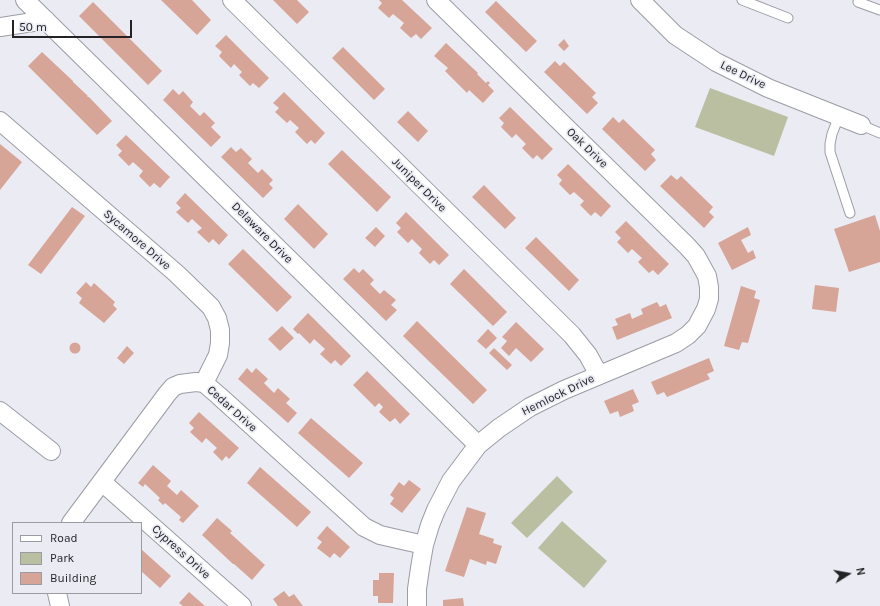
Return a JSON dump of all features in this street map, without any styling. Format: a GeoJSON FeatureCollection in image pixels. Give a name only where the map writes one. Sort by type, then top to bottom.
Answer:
{"type":"FeatureCollection","features":[{"type":"Feature","properties":{"kind":"street","name":"Delaware Drive"},"geometry":{"type":"LineString","coordinates":[[25,0],[478,445]]}},
{"type":"Feature","properties":{"kind":"street","name":"Juniper Drive"},"geometry":{"type":"LineString","coordinates":[[232,0],[572,335],[588,355],[599,375]]}},
{"type":"Feature","properties":{"kind":"street","name":"Oak Drive"},"geometry":{"type":"LineString","coordinates":[[436,0],[692,251],[707,276],[709,299],[706,309]]}},
{"type":"Feature","properties":{"kind":"street","name":"Lee Drive"},"geometry":{"type":"LineString","coordinates":[[640,0],[676,35],[716,62],[768,88],[861,125]]}},
{"type":"Feature","properties":{"kind":"street"},"geometry":{"type":"LineString","coordinates":[[0,27],[46,20]]}},
{"type":"Feature","properties":{"kind":"street","name":"Sycamore Drive"},"geometry":{"type":"LineString","coordinates":[[0,121],[177,274],[211,307],[217,318],[220,330],[220,343],[218,355],[204,383]]}},
{"type":"Feature","properties":{"kind":"street","name":"Hemlock Drive"},"geometry":{"type":"LineString","coordinates":[[417,606],[417,589],[424,545],[436,510],[443,495],[460,468],[478,445],[509,420],[530,406],[676,343],[698,326],[706,309]]}},
{"type":"Feature","properties":{"kind":"street","name":"Cedar Drive"},"geometry":{"type":"LineString","coordinates":[[72,522],[167,394],[180,384],[187,382],[204,383],[364,527],[380,536],[424,545]]}},
{"type":"Feature","properties":{"kind":"street"},"geometry":{"type":"LineString","coordinates":[[0,411],[51,451]]}},
{"type":"Feature","properties":{"kind":"street","name":"Cypress Drive"},"geometry":{"type":"LineString","coordinates":[[102,482],[242,606]]}},
{"type":"Feature","properties":{"kind":"street"},"geometry":{"type":"LineString","coordinates":[[57,594],[60,606]]}},
{"type":"Feature","properties":{"kind":"lane"},"geometry":{"type":"LineString","coordinates":[[742,0],[788,18]]}},
{"type":"Feature","properties":{"kind":"lane"},"geometry":{"type":"LineString","coordinates":[[858,2],[880,10]]}},
{"type":"Feature","properties":{"kind":"lane"},"geometry":{"type":"LineString","coordinates":[[839,116],[832,134],[830,152],[850,212]]}},
{"type":"Feature","properties":{"kind":"lane"},"geometry":{"type":"LineString","coordinates":[[861,125],[880,133]]}},
{"type":"Feature","properties":{"kind":"green space"},"geometry":{"type":"Polygon","coordinates":[[[710,88],[788,117],[774,156],[695,127],[710,88]]]}},
{"type":"Feature","properties":{"kind":"green space"},"geometry":{"type":"Polygon","coordinates":[[[557,476],[573,492],[527,538],[511,523],[557,476]]]}},
{"type":"Feature","properties":{"kind":"green space"},"geometry":{"type":"Polygon","coordinates":[[[562,521],[607,561],[584,588],[538,548],[562,521]]]}},
{"type":"Feature","properties":{"kind":"building"},"geometry":{"type":"Polygon","coordinates":[[[161,0],[192,0],[211,20],[197,35],[161,0]]]}},
{"type":"Feature","properties":{"kind":"building"},"geometry":{"type":"Polygon","coordinates":[[[273,0],[297,0],[309,12],[297,24],[273,0]]]}},
{"type":"Feature","properties":{"kind":"building"},"geometry":{"type":"Polygon","coordinates":[[[379,0],[402,0],[432,28],[421,39],[416,34],[411,38],[400,28],[404,23],[393,14],[389,18],[378,8],[382,3],[379,0]]]}},
{"type":"Feature","properties":{"kind":"building"},"geometry":{"type":"Polygon","coordinates":[[[496,1],[537,41],[526,52],[485,12],[496,1]]]}},
{"type":"Feature","properties":{"kind":"building"},"geometry":{"type":"Polygon","coordinates":[[[93,2],[162,71],[148,85],[79,16],[93,2]]]}},
{"type":"Feature","properties":{"kind":"building"},"geometry":{"type":"Polygon","coordinates":[[[226,35],[269,78],[259,88],[253,83],[250,86],[239,75],[242,72],[234,64],[231,68],[219,56],[222,52],[215,46],[226,35]]]}},
{"type":"Feature","properties":{"kind":"building"},"geometry":{"type":"Polygon","coordinates":[[[564,39],[569,46],[564,51],[558,45],[564,39]]]}},
{"type":"Feature","properties":{"kind":"building"},"geometry":{"type":"Polygon","coordinates":[[[446,43],[478,73],[477,74],[486,83],[488,81],[490,83],[488,85],[494,91],[483,103],[469,90],[467,93],[445,71],[448,68],[434,56],[446,43]]]}},
{"type":"Feature","properties":{"kind":"building"},"geometry":{"type":"Polygon","coordinates":[[[343,47],[385,89],[374,100],[332,58],[343,47]]]}},
{"type":"Feature","properties":{"kind":"building"},"geometry":{"type":"Polygon","coordinates":[[[42,52],[112,121],[97,135],[28,66],[42,52]]]}},
{"type":"Feature","properties":{"kind":"building"},"geometry":{"type":"Polygon","coordinates":[[[555,61],[560,66],[564,62],[596,93],[592,97],[598,103],[587,114],[544,72],[555,61]]]}},
{"type":"Feature","properties":{"kind":"building"},"geometry":{"type":"Polygon","coordinates":[[[173,89],[179,95],[183,91],[193,102],[190,106],[200,116],[204,112],[215,123],[211,127],[221,137],[211,147],[163,100],[173,89]]]}},
{"type":"Feature","properties":{"kind":"building"},"geometry":{"type":"Polygon","coordinates":[[[284,92],[325,133],[315,144],[311,140],[307,144],[295,132],[299,128],[290,120],[287,123],[275,112],[279,108],[273,103],[284,92]]]}},
{"type":"Feature","properties":{"kind":"building"},"geometry":{"type":"Polygon","coordinates":[[[510,107],[553,149],[542,160],[537,155],[533,159],[522,148],[526,144],[516,134],[512,138],[501,127],[504,123],[499,118],[510,107]]]}},
{"type":"Feature","properties":{"kind":"building"},"geometry":{"type":"Polygon","coordinates":[[[408,111],[428,131],[418,142],[397,122],[408,111]]]}},
{"type":"Feature","properties":{"kind":"building"},"geometry":{"type":"Polygon","coordinates":[[[613,117],[619,123],[623,119],[655,150],[651,154],[656,160],[645,171],[602,129],[613,117]]]}},
{"type":"Feature","properties":{"kind":"building"},"geometry":{"type":"Polygon","coordinates":[[[126,135],[170,177],[160,188],[154,183],[150,187],[139,176],[143,171],[133,162],[129,166],[118,155],[122,151],[116,145],[126,135]]]}},
{"type":"Feature","properties":{"kind":"building"},"geometry":{"type":"Polygon","coordinates":[[[0,144],[22,162],[0,190],[0,144]]]}},
{"type":"Feature","properties":{"kind":"building"},"geometry":{"type":"Polygon","coordinates":[[[231,147],[236,152],[241,148],[252,159],[248,163],[258,173],[262,169],[273,180],[269,184],[273,188],[263,198],[221,157],[231,147]]]}},
{"type":"Feature","properties":{"kind":"building"},"geometry":{"type":"Polygon","coordinates":[[[342,150],[391,197],[377,212],[328,164],[342,150]]]}},
{"type":"Feature","properties":{"kind":"building"},"geometry":{"type":"Polygon","coordinates":[[[568,164],[611,206],[601,217],[595,212],[591,216],[580,205],[584,201],[574,192],[570,195],[559,184],[562,180],[557,175],[568,164]]]}},
{"type":"Feature","properties":{"kind":"building"},"geometry":{"type":"Polygon","coordinates":[[[671,175],[677,180],[681,176],[713,207],[709,212],[714,217],[704,228],[660,186],[671,175]]]}},
{"type":"Feature","properties":{"kind":"building"},"geometry":{"type":"Polygon","coordinates":[[[484,185],[516,218],[505,229],[472,197],[484,185]]]}},
{"type":"Feature","properties":{"kind":"building"},"geometry":{"type":"Polygon","coordinates":[[[185,193],[228,235],[219,245],[213,239],[209,243],[197,232],[202,228],[192,219],[188,223],[176,212],[181,208],[176,203],[185,193]]]}},
{"type":"Feature","properties":{"kind":"building"},"geometry":{"type":"Polygon","coordinates":[[[298,204],[328,234],[314,249],[284,219],[298,204]]]}},
{"type":"Feature","properties":{"kind":"building"},"geometry":{"type":"Polygon","coordinates":[[[72,207],[85,216],[41,274],[28,265],[72,207]]]}},
{"type":"Feature","properties":{"kind":"building"},"geometry":{"type":"Polygon","coordinates":[[[406,212],[449,255],[439,265],[434,260],[430,264],[419,253],[422,249],[412,239],[408,243],[397,232],[401,228],[396,223],[406,212]]]}},
{"type":"Feature","properties":{"kind":"building"},"geometry":{"type":"Polygon","coordinates":[[[875,215],[880,231],[880,262],[849,272],[834,229],[875,215]]]}},
{"type":"Feature","properties":{"kind":"building"},"geometry":{"type":"Polygon","coordinates":[[[626,221],[669,264],[658,275],[653,270],[649,273],[638,262],[642,258],[632,249],[628,253],[617,242],[621,238],[615,232],[626,221]]]}},
{"type":"Feature","properties":{"kind":"building"},"geometry":{"type":"Polygon","coordinates":[[[376,227],[385,236],[375,247],[365,238],[376,227]]]}},
{"type":"Feature","properties":{"kind":"building"},"geometry":{"type":"Polygon","coordinates":[[[748,227],[751,235],[741,240],[748,253],[753,250],[756,258],[732,270],[718,243],[748,227]]]}},
{"type":"Feature","properties":{"kind":"building"},"geometry":{"type":"Polygon","coordinates":[[[536,237],[579,280],[569,291],[525,248],[536,237]]]}},
{"type":"Feature","properties":{"kind":"building"},"geometry":{"type":"Polygon","coordinates":[[[243,249],[292,297],[277,312],[228,264],[243,249]]]}},
{"type":"Feature","properties":{"kind":"building"},"geometry":{"type":"Polygon","coordinates":[[[354,268],[359,273],[363,269],[374,280],[370,284],[380,294],[384,290],[396,300],[391,305],[397,310],[386,321],[343,279],[354,268]]]}},
{"type":"Feature","properties":{"kind":"building"},"geometry":{"type":"Polygon","coordinates":[[[464,269],[507,312],[493,326],[450,284],[464,269]]]}},
{"type":"Feature","properties":{"kind":"building"},"geometry":{"type":"Polygon","coordinates":[[[86,282],[91,287],[94,283],[115,302],[113,305],[117,309],[104,323],[79,303],[82,298],[76,293],[86,282]]]}},
{"type":"Feature","properties":{"kind":"building"},"geometry":{"type":"Polygon","coordinates":[[[815,285],[839,288],[836,312],[812,309],[815,285]]]}},
{"type":"Feature","properties":{"kind":"building"},"geometry":{"type":"Polygon","coordinates":[[[741,286],[756,291],[754,298],[760,300],[748,343],[742,342],[739,350],[724,346],[741,286]]]}},
{"type":"Feature","properties":{"kind":"building"},"geometry":{"type":"Polygon","coordinates":[[[657,302],[660,307],[666,304],[672,318],[617,340],[612,327],[618,325],[615,319],[630,313],[632,319],[643,314],[641,309],[657,302]]]}},
{"type":"Feature","properties":{"kind":"building"},"geometry":{"type":"Polygon","coordinates":[[[308,313],[351,356],[341,366],[335,360],[331,364],[320,354],[325,349],[314,339],[310,344],[293,329],[308,313]]]}},
{"type":"Feature","properties":{"kind":"building"},"geometry":{"type":"Polygon","coordinates":[[[417,321],[487,390],[473,404],[403,336],[417,321]]]}},
{"type":"Feature","properties":{"kind":"building"},"geometry":{"type":"Polygon","coordinates":[[[516,322],[544,349],[531,362],[516,348],[509,356],[501,348],[507,341],[502,337],[516,322]]]}},
{"type":"Feature","properties":{"kind":"building"},"geometry":{"type":"Polygon","coordinates":[[[282,326],[294,338],[280,351],[268,339],[282,326]]]}},
{"type":"Feature","properties":{"kind":"building"},"geometry":{"type":"Polygon","coordinates":[[[488,329],[497,338],[486,349],[477,341],[488,329]]]}},
{"type":"Feature","properties":{"kind":"building"},"geometry":{"type":"Polygon","coordinates":[[[75,342],[79,344],[81,348],[79,352],[75,354],[71,352],[69,348],[71,344],[75,342]]]}},
{"type":"Feature","properties":{"kind":"building"},"geometry":{"type":"Polygon","coordinates":[[[127,346],[134,353],[124,364],[117,358],[127,346]]]}},
{"type":"Feature","properties":{"kind":"building"},"geometry":{"type":"Polygon","coordinates":[[[494,348],[512,365],[507,370],[489,353],[494,348]]]}},
{"type":"Feature","properties":{"kind":"building"},"geometry":{"type":"Polygon","coordinates":[[[709,358],[714,371],[707,374],[710,379],[667,397],[664,392],[657,395],[651,382],[709,358]]]}},
{"type":"Feature","properties":{"kind":"building"},"geometry":{"type":"Polygon","coordinates":[[[247,368],[252,373],[256,368],[268,379],[264,383],[274,393],[278,388],[290,399],[286,403],[297,413],[288,423],[238,379],[247,368]]]}},
{"type":"Feature","properties":{"kind":"building"},"geometry":{"type":"Polygon","coordinates":[[[367,371],[410,414],[400,424],[395,418],[390,422],[379,412],[383,407],[379,403],[375,407],[353,385],[367,371]]]}},
{"type":"Feature","properties":{"kind":"building"},"geometry":{"type":"Polygon","coordinates":[[[633,389],[639,402],[632,405],[634,411],[620,417],[618,411],[610,414],[604,401],[633,389]]]}},
{"type":"Feature","properties":{"kind":"building"},"geometry":{"type":"Polygon","coordinates":[[[199,412],[239,448],[229,459],[226,456],[222,461],[213,452],[217,448],[206,438],[202,443],[190,432],[194,428],[189,423],[199,412]]]}},
{"type":"Feature","properties":{"kind":"building"},"geometry":{"type":"Polygon","coordinates":[[[311,418],[363,463],[349,478],[298,433],[311,418]]]}},
{"type":"Feature","properties":{"kind":"building"},"geometry":{"type":"Polygon","coordinates":[[[153,465],[171,481],[167,486],[177,495],[181,490],[199,506],[183,523],[179,520],[181,517],[165,503],[163,505],[158,500],[160,498],[145,484],[143,487],[138,483],[153,465]]]}},
{"type":"Feature","properties":{"kind":"building"},"geometry":{"type":"Polygon","coordinates":[[[260,467],[311,512],[297,527],[247,483],[260,467]]]}},
{"type":"Feature","properties":{"kind":"building"},"geometry":{"type":"Polygon","coordinates":[[[409,480],[421,489],[402,513],[390,504],[394,498],[390,495],[399,482],[404,486],[409,480]]]}},
{"type":"Feature","properties":{"kind":"building"},"geometry":{"type":"Polygon","coordinates":[[[467,507],[486,513],[479,534],[494,539],[493,543],[502,546],[496,564],[487,561],[486,565],[470,559],[464,577],[445,571],[467,507]]]}},
{"type":"Feature","properties":{"kind":"building"},"geometry":{"type":"Polygon","coordinates":[[[217,518],[232,531],[230,533],[265,565],[252,580],[202,535],[217,518]]]}},
{"type":"Feature","properties":{"kind":"building"},"geometry":{"type":"Polygon","coordinates":[[[327,526],[350,547],[340,558],[334,553],[330,558],[317,548],[322,542],[317,538],[327,526]]]}},
{"type":"Feature","properties":{"kind":"building"},"geometry":{"type":"Polygon","coordinates":[[[142,550],[171,576],[160,588],[142,572],[142,550]]]}},
{"type":"Feature","properties":{"kind":"building"},"geometry":{"type":"Polygon","coordinates":[[[379,573],[394,573],[393,603],[378,603],[378,596],[373,596],[373,580],[379,580],[379,573]]]}},
{"type":"Feature","properties":{"kind":"building"},"geometry":{"type":"Polygon","coordinates":[[[284,591],[289,597],[294,594],[303,606],[278,606],[273,599],[284,591]]]}},
{"type":"Feature","properties":{"kind":"building"},"geometry":{"type":"Polygon","coordinates":[[[189,592],[205,606],[183,606],[179,603],[189,592]]]}},
{"type":"Feature","properties":{"kind":"building"},"geometry":{"type":"Polygon","coordinates":[[[463,598],[464,606],[443,606],[443,600],[463,598]]]}}]}
